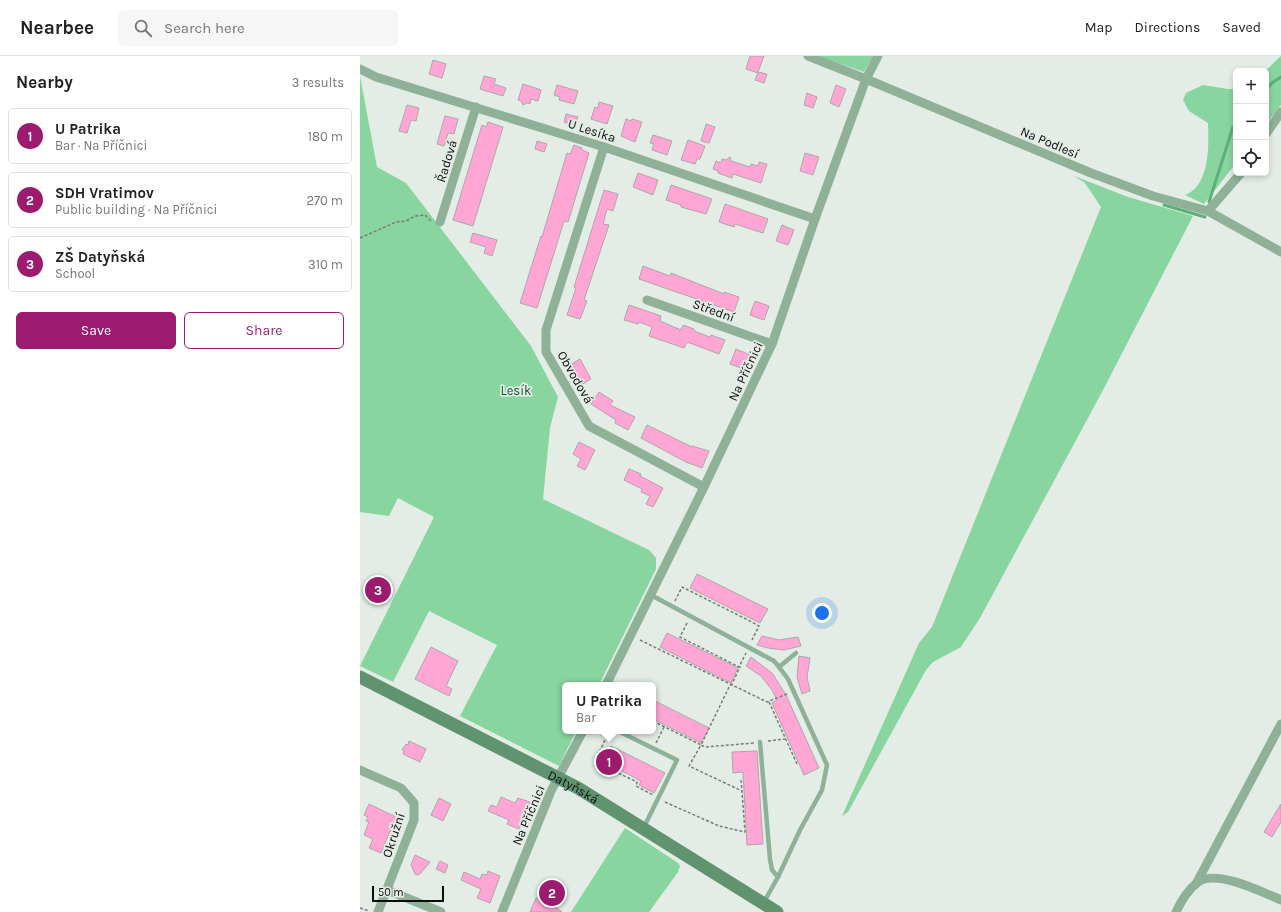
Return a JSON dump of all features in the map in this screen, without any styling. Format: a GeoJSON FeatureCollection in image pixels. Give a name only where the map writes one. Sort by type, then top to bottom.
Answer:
{"type":"FeatureCollection","features":[{"type":"Feature","properties":{"kind":"main road","name":"Datyňská"},"geometry":{"type":"LineString","coordinates":[[360,677],[559,777],[644,828],[777,912]]}},
{"type":"Feature","properties":{"kind":"street","name":"Na Podlesí"},"geometry":{"type":"LineString","coordinates":[[808,56],[1091,173],[1153,196],[1208,211],[1281,252]]}},
{"type":"Feature","properties":{"kind":"street","name":"Na Příčnici"},"geometry":{"type":"LineString","coordinates":[[608,682],[704,487],[772,344],[815,219],[866,79],[878,56]]}},
{"type":"Feature","properties":{"kind":"street","name":"U Lesíka"},"geometry":{"type":"LineString","coordinates":[[360,69],[376,77],[604,147],[815,219]]}},
{"type":"Feature","properties":{"kind":"street","name":"Řadová"},"geometry":{"type":"LineString","coordinates":[[440,222],[476,107]]}},
{"type":"Feature","properties":{"kind":"street"},"geometry":{"type":"LineString","coordinates":[[1269,130],[1281,112]]}},
{"type":"Feature","properties":{"kind":"street","name":"Obvodová"},"geometry":{"type":"LineString","coordinates":[[604,147],[546,330],[546,352],[589,426],[704,487]]}},
{"type":"Feature","properties":{"kind":"street"},"geometry":{"type":"LineString","coordinates":[[1208,211],[1238,176]]}},
{"type":"Feature","properties":{"kind":"street","name":"Střední"},"geometry":{"type":"LineString","coordinates":[[647,300],[772,344]]}},
{"type":"Feature","properties":{"kind":"street"},"geometry":{"type":"LineString","coordinates":[[1176,912],[1183,898],[1196,884],[1281,724]]}},
{"type":"Feature","properties":{"kind":"street","name":"Na Příčnici"},"geometry":{"type":"LineString","coordinates":[[502,912],[551,791],[581,734]]}},
{"type":"Feature","properties":{"kind":"street","name":"Okružní"},"geometry":{"type":"LineString","coordinates":[[360,770],[401,788],[414,803],[414,820],[378,912]]}},
{"type":"Feature","properties":{"kind":"street"},"geometry":{"type":"LineString","coordinates":[[1196,884],[1214,878],[1240,883],[1281,900]]}},
{"type":"Feature","properties":{"kind":"street"},"geometry":{"type":"LineString","coordinates":[[387,890],[441,912]]}},
{"type":"Feature","properties":{"kind":"lane"},"geometry":{"type":"LineString","coordinates":[[651,595],[768,657],[780,667],[788,679],[827,765],[822,790],[800,830],[778,877],[763,903]]}},
{"type":"Feature","properties":{"kind":"lane"},"geometry":{"type":"LineString","coordinates":[[780,667],[796,653]]}},
{"type":"Feature","properties":{"kind":"lane"},"geometry":{"type":"LineString","coordinates":[[624,734],[677,760],[644,828]]}},
{"type":"Feature","properties":{"kind":"lane"},"geometry":{"type":"LineString","coordinates":[[760,742],[770,859],[772,870],[778,877]]}},
{"type":"Feature","properties":{"kind":"path"},"geometry":{"type":"LineString","coordinates":[[360,238],[396,222],[406,221],[415,216],[425,215],[434,224],[440,222]]}},
{"type":"Feature","properties":{"kind":"path"},"geometry":{"type":"LineString","coordinates":[[672,606],[682,587],[759,626],[748,646],[740,667],[689,766],[742,791]]}},
{"type":"Feature","properties":{"kind":"path"},"geometry":{"type":"LineString","coordinates":[[690,616],[680,637],[739,667]]}},
{"type":"Feature","properties":{"kind":"path"},"geometry":{"type":"LineString","coordinates":[[631,636],[768,702],[797,764]]}},
{"type":"Feature","properties":{"kind":"path"},"geometry":{"type":"LineString","coordinates":[[768,702],[793,691]]}},
{"type":"Feature","properties":{"kind":"path"},"geometry":{"type":"LineString","coordinates":[[656,723],[706,747],[786,739]]}},
{"type":"Feature","properties":{"kind":"path"},"geometry":{"type":"LineString","coordinates":[[653,748],[664,727]]}},
{"type":"Feature","properties":{"kind":"path"},"geometry":{"type":"LineString","coordinates":[[608,734],[595,762],[637,782],[636,786],[658,798],[719,826],[745,832],[742,780]]}},
{"type":"Feature","properties":{"kind":"path"},"geometry":{"type":"LineString","coordinates":[[360,908],[371,912]]}},
{"type":"Feature","properties":{"kind":"green space"},"geometry":{"type":"Polygon","coordinates":[[[818,56],[873,56],[864,72],[818,56]]]}},
{"type":"Feature","properties":{"kind":"green space"},"geometry":{"type":"Polygon","coordinates":[[[1281,56],[1281,105],[1269,120],[1269,68],[1281,56]]]}},
{"type":"Feature","properties":{"kind":"green space","name":"Lesík"},"geometry":{"type":"Polygon","coordinates":[[[360,76],[377,167],[406,183],[531,346],[558,397],[550,428],[543,499],[649,550],[656,558],[656,569],[600,682],[562,682],[562,734],[575,734],[559,766],[460,716],[497,645],[429,611],[393,682],[360,666],[434,517],[398,498],[389,516],[360,512],[360,76]]]}},
{"type":"Feature","properties":{"kind":"green space"},"geometry":{"type":"Polygon","coordinates":[[[1203,85],[1233,89],[1233,167],[1204,204],[1185,195],[1193,190],[1204,174],[1208,153],[1208,123],[1189,111],[1183,100],[1186,93],[1203,85]]]}},
{"type":"Feature","properties":{"kind":"green space"},"geometry":{"type":"Polygon","coordinates":[[[1074,176],[1128,197],[1193,216],[1102,392],[980,618],[961,647],[933,662],[926,670],[848,812],[842,816],[919,643],[932,627],[1101,207],[1085,183],[1074,176]]]}},
{"type":"Feature","properties":{"kind":"green space"},"geometry":{"type":"Polygon","coordinates":[[[625,828],[678,863],[680,866],[678,872],[649,912],[571,912],[625,828]]]}},
{"type":"Feature","properties":{"kind":"building"},"geometry":{"type":"Polygon","coordinates":[[[750,56],[764,56],[758,72],[767,74],[764,83],[755,80],[758,73],[746,69],[750,56]]]}},
{"type":"Feature","properties":{"kind":"building"},"geometry":{"type":"Polygon","coordinates":[[[433,60],[446,64],[442,78],[429,74],[433,60]]]}},
{"type":"Feature","properties":{"kind":"building"},"geometry":{"type":"Polygon","coordinates":[[[484,76],[496,79],[494,84],[506,88],[503,96],[480,89],[484,76]]]}},
{"type":"Feature","properties":{"kind":"building"},"geometry":{"type":"Polygon","coordinates":[[[523,84],[541,90],[538,101],[531,99],[530,104],[527,103],[523,105],[521,101],[518,100],[523,84]]]}},
{"type":"Feature","properties":{"kind":"building"},"geometry":{"type":"Polygon","coordinates":[[[557,85],[578,91],[574,104],[559,100],[560,97],[554,95],[557,85]]]}},
{"type":"Feature","properties":{"kind":"building"},"geometry":{"type":"Polygon","coordinates":[[[836,85],[846,89],[839,107],[830,103],[836,85]]]}},
{"type":"Feature","properties":{"kind":"building"},"geometry":{"type":"Polygon","coordinates":[[[807,93],[817,97],[813,108],[804,105],[807,93]]]}},
{"type":"Feature","properties":{"kind":"building"},"geometry":{"type":"Polygon","coordinates":[[[599,102],[613,106],[607,124],[591,119],[595,107],[598,108],[599,102]]]}},
{"type":"Feature","properties":{"kind":"building"},"geometry":{"type":"Polygon","coordinates":[[[407,105],[419,108],[416,121],[411,120],[407,133],[399,131],[407,105]]]}},
{"type":"Feature","properties":{"kind":"building"},"geometry":{"type":"Polygon","coordinates":[[[566,114],[578,117],[575,126],[564,122],[566,114]]]}},
{"type":"Feature","properties":{"kind":"building"},"geometry":{"type":"Polygon","coordinates":[[[445,116],[458,119],[454,134],[448,133],[444,146],[437,144],[445,116]]]}},
{"type":"Feature","properties":{"kind":"building"},"geometry":{"type":"Polygon","coordinates":[[[626,119],[642,122],[635,142],[621,136],[626,119]]]}},
{"type":"Feature","properties":{"kind":"building"},"geometry":{"type":"Polygon","coordinates":[[[488,122],[503,127],[473,226],[453,220],[482,125],[486,127],[488,122]]]}},
{"type":"Feature","properties":{"kind":"building"},"geometry":{"type":"Polygon","coordinates":[[[706,124],[715,127],[709,143],[701,141],[706,124]]]}},
{"type":"Feature","properties":{"kind":"building"},"geometry":{"type":"Polygon","coordinates":[[[653,135],[672,141],[667,155],[652,150],[654,144],[650,143],[653,135]]]}},
{"type":"Feature","properties":{"kind":"building"},"geometry":{"type":"Polygon","coordinates":[[[688,140],[705,146],[700,159],[697,159],[695,164],[681,160],[688,140]]]}},
{"type":"Feature","properties":{"kind":"building"},"geometry":{"type":"Polygon","coordinates":[[[537,141],[547,144],[544,152],[535,149],[537,141]]]}},
{"type":"Feature","properties":{"kind":"building"},"geometry":{"type":"Polygon","coordinates":[[[574,145],[589,153],[568,222],[564,221],[537,308],[520,303],[541,236],[542,237],[567,153],[570,154],[574,145]]]}},
{"type":"Feature","properties":{"kind":"building"},"geometry":{"type":"Polygon","coordinates":[[[805,153],[819,157],[813,175],[800,171],[805,153]]]}},
{"type":"Feature","properties":{"kind":"building"},"geometry":{"type":"Polygon","coordinates":[[[730,157],[731,161],[750,167],[751,164],[758,166],[759,162],[767,164],[761,183],[733,174],[732,178],[718,173],[718,171],[713,169],[716,161],[721,163],[722,159],[726,160],[730,157]]]}},
{"type":"Feature","properties":{"kind":"building"},"geometry":{"type":"Polygon","coordinates":[[[638,173],[658,180],[653,195],[633,187],[638,173]]]}},
{"type":"Feature","properties":{"kind":"building"},"geometry":{"type":"Polygon","coordinates":[[[671,185],[712,199],[706,214],[681,207],[681,205],[666,200],[671,185]]]}},
{"type":"Feature","properties":{"kind":"building"},"geometry":{"type":"Polygon","coordinates":[[[604,190],[618,194],[613,211],[607,209],[603,224],[609,225],[584,300],[587,301],[580,319],[567,315],[576,288],[574,287],[604,190]]]}},
{"type":"Feature","properties":{"kind":"building"},"geometry":{"type":"Polygon","coordinates":[[[725,204],[768,219],[763,233],[735,224],[734,227],[719,222],[725,204]]]}},
{"type":"Feature","properties":{"kind":"building"},"geometry":{"type":"Polygon","coordinates":[[[782,225],[794,230],[788,245],[776,241],[782,225]]]}},
{"type":"Feature","properties":{"kind":"building"},"geometry":{"type":"Polygon","coordinates":[[[473,233],[497,240],[492,256],[484,253],[486,247],[470,242],[473,233]]]}},
{"type":"Feature","properties":{"kind":"building"},"geometry":{"type":"Polygon","coordinates":[[[643,266],[670,276],[671,273],[724,294],[724,292],[739,297],[734,312],[639,279],[643,266]]]}},
{"type":"Feature","properties":{"kind":"building"},"geometry":{"type":"Polygon","coordinates":[[[755,301],[769,306],[764,320],[750,315],[755,301]]]}},
{"type":"Feature","properties":{"kind":"building"},"geometry":{"type":"Polygon","coordinates":[[[629,305],[661,316],[660,321],[681,330],[683,325],[710,337],[711,335],[725,340],[719,354],[687,342],[684,348],[649,336],[652,327],[639,322],[638,324],[624,320],[629,305]]]}},
{"type":"Feature","properties":{"kind":"building"},"geometry":{"type":"Polygon","coordinates":[[[736,349],[750,355],[744,369],[730,364],[736,349]]]}},
{"type":"Feature","properties":{"kind":"building"},"geometry":{"type":"Polygon","coordinates":[[[580,359],[591,379],[581,385],[570,365],[580,359]]]}},
{"type":"Feature","properties":{"kind":"building"},"geometry":{"type":"Polygon","coordinates":[[[599,392],[613,401],[610,405],[635,417],[628,430],[615,423],[616,420],[591,404],[599,392]]]}},
{"type":"Feature","properties":{"kind":"building"},"geometry":{"type":"Polygon","coordinates":[[[647,425],[692,447],[709,451],[702,468],[686,462],[641,438],[647,425]]]}},
{"type":"Feature","properties":{"kind":"building"},"geometry":{"type":"Polygon","coordinates":[[[579,442],[595,450],[585,470],[577,466],[581,459],[573,454],[579,442]]]}},
{"type":"Feature","properties":{"kind":"building"},"geometry":{"type":"Polygon","coordinates":[[[629,469],[641,474],[640,476],[663,488],[653,507],[646,504],[650,496],[641,492],[642,489],[624,480],[629,469]]]}},
{"type":"Feature","properties":{"kind":"building"},"geometry":{"type":"Polygon","coordinates":[[[697,574],[768,609],[760,623],[690,588],[697,574]]]}},
{"type":"Feature","properties":{"kind":"building"},"geometry":{"type":"Polygon","coordinates":[[[667,633],[738,668],[731,683],[660,647],[667,633]]]}},
{"type":"Feature","properties":{"kind":"building"},"geometry":{"type":"Polygon","coordinates":[[[762,636],[779,640],[798,637],[801,646],[784,650],[757,645],[762,636]]]}},
{"type":"Feature","properties":{"kind":"building"},"geometry":{"type":"Polygon","coordinates":[[[431,647],[458,661],[446,686],[452,689],[449,696],[415,679],[431,647]]]}},
{"type":"Feature","properties":{"kind":"building"},"geometry":{"type":"Polygon","coordinates":[[[799,656],[810,658],[807,677],[810,691],[802,694],[797,677],[799,656]]]}},
{"type":"Feature","properties":{"kind":"building"},"geometry":{"type":"Polygon","coordinates":[[[751,657],[772,673],[786,695],[819,768],[804,775],[772,703],[777,700],[772,690],[761,676],[746,666],[751,657]]]}},
{"type":"Feature","properties":{"kind":"building"},"geometry":{"type":"Polygon","coordinates":[[[656,702],[709,728],[701,743],[656,720],[656,702]]]}},
{"type":"Feature","properties":{"kind":"building"},"geometry":{"type":"Polygon","coordinates":[[[409,741],[426,749],[420,762],[403,754],[404,751],[402,750],[406,744],[408,745],[409,741]]]}},
{"type":"Feature","properties":{"kind":"building"},"geometry":{"type":"Polygon","coordinates":[[[611,746],[665,773],[654,793],[639,785],[641,781],[603,761],[611,746]]]}},
{"type":"Feature","properties":{"kind":"building"},"geometry":{"type":"Polygon","coordinates":[[[757,751],[763,844],[747,845],[743,772],[733,773],[732,752],[757,751]]]}},
{"type":"Feature","properties":{"kind":"building"},"geometry":{"type":"Polygon","coordinates":[[[501,797],[515,803],[518,798],[530,802],[519,829],[507,824],[509,820],[488,811],[491,805],[497,807],[501,797]]]}},
{"type":"Feature","properties":{"kind":"building"},"geometry":{"type":"Polygon","coordinates":[[[439,798],[451,804],[443,821],[431,815],[439,798]]]}},
{"type":"Feature","properties":{"kind":"building"},"geometry":{"type":"Polygon","coordinates":[[[369,804],[402,820],[395,833],[390,831],[381,853],[369,848],[373,839],[364,835],[369,822],[366,821],[368,817],[364,815],[369,804]]]}},
{"type":"Feature","properties":{"kind":"building"},"geometry":{"type":"Polygon","coordinates":[[[1281,804],[1281,822],[1272,837],[1264,832],[1281,804]]]}},
{"type":"Feature","properties":{"kind":"building"},"geometry":{"type":"Polygon","coordinates":[[[415,855],[430,862],[418,875],[415,874],[411,865],[415,855]]]}},
{"type":"Feature","properties":{"kind":"building"},"geometry":{"type":"Polygon","coordinates":[[[440,861],[448,865],[445,873],[436,869],[440,861]]]}},
{"type":"Feature","properties":{"kind":"building"},"geometry":{"type":"Polygon","coordinates":[[[488,871],[500,876],[490,903],[477,898],[481,889],[461,880],[464,872],[480,879],[482,874],[487,875],[488,871]]]}},
{"type":"Feature","properties":{"kind":"building"},"geometry":{"type":"Polygon","coordinates":[[[549,881],[563,888],[554,906],[562,912],[530,912],[536,898],[540,900],[549,881]]]}},
{"type":"Feature","properties":{"kind":"waterway"},"geometry":{"type":"LineString","coordinates":[[1269,86],[1281,77]]}},
{"type":"Feature","properties":{"kind":"waterway"},"geometry":{"type":"LineString","coordinates":[[1209,202],[1233,127]]}},
{"type":"Feature","properties":{"kind":"waterway"},"geometry":{"type":"LineString","coordinates":[[1164,205],[1205,217]]}},
{"type":"Feature","properties":{"kind":"place","name":"ZŠ Datyňská"},"geometry":{"type":"Point","coordinates":[378,590]}},
{"type":"Feature","properties":{"kind":"place","name":"U Patrika"},"geometry":{"type":"Point","coordinates":[609,762]}},
{"type":"Feature","properties":{"kind":"place","name":"SDH Vratimov"},"geometry":{"type":"Point","coordinates":[552,893]}}]}
